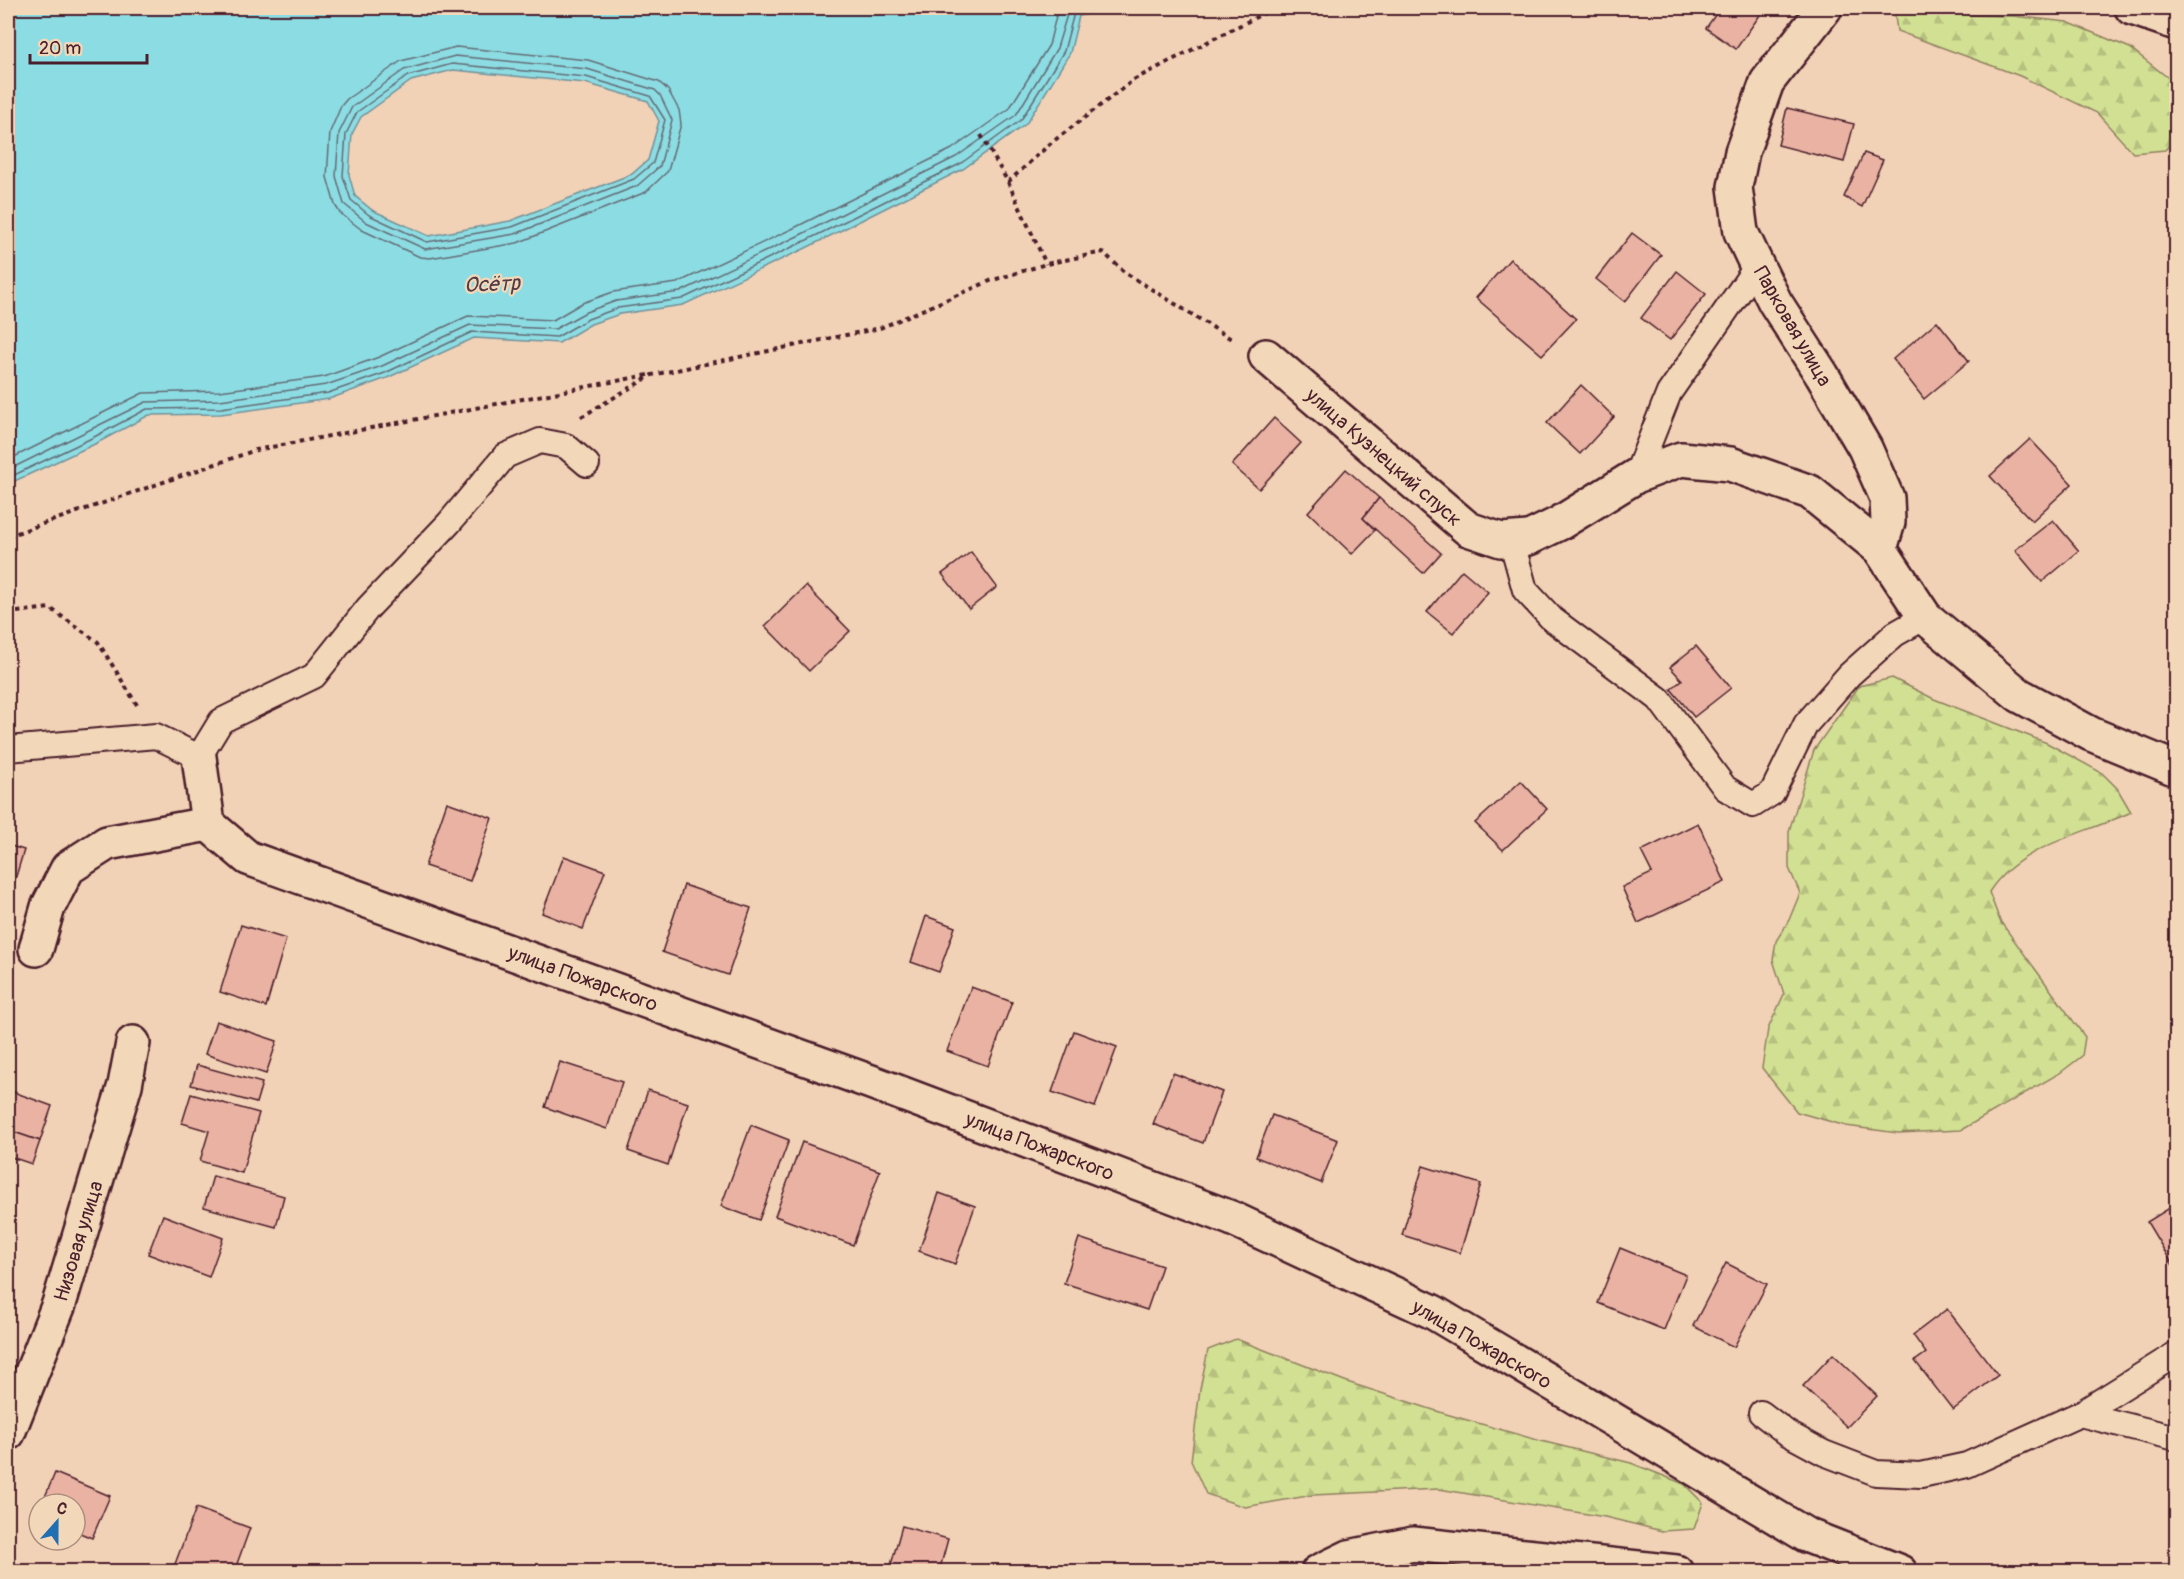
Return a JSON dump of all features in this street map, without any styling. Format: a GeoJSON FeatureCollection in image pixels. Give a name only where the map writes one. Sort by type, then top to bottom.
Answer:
{"type":"FeatureCollection","features":[{"type":"Feature","properties":{"kind":"street","name":"Парковая улица"},"geometry":{"type":"LineString","coordinates":[[1825,8],[1767,82],[1742,152],[1735,187],[1742,232],[1757,266],[1775,302],[1865,448],[1887,498],[1888,522],[1880,549]]}},
{"type":"Feature","properties":{"kind":"street"},"geometry":{"type":"LineString","coordinates":[[2132,8],[2176,23]]}},
{"type":"Feature","properties":{"kind":"street","name":"улица Кузнецкий спуск"},"geometry":{"type":"LineString","coordinates":[[1266,356],[1468,529],[1501,540],[1529,538],[1560,523],[1636,476],[1682,459],[1730,464],[1810,492],[1880,549],[1925,616],[2019,695],[2091,735],[2176,769]]}},
{"type":"Feature","properties":{"kind":"street"},"geometry":{"type":"LineString","coordinates":[[36,949],[48,907],[68,868],[107,843],[208,824],[199,757]]}},
{"type":"Feature","properties":{"kind":"street","name":"улица Пожарского"},"geometry":{"type":"LineString","coordinates":[[208,824],[248,858],[870,1082],[1231,1218],[1432,1312],[1806,1535],[1900,1572]]}},
{"type":"Feature","properties":{"kind":"street","name":"Низовая улица"},"geometry":{"type":"LineString","coordinates":[[8,1433],[59,1304],[125,1085],[133,1043]]}},
{"type":"Feature","properties":{"kind":"street"},"geometry":{"type":"LineString","coordinates":[[1318,1572],[1349,1557],[1413,1544],[1676,1572]]}},
{"type":"Feature","properties":{"kind":"lane"},"geometry":{"type":"LineString","coordinates":[[1636,476],[1669,393],[1757,266]]}},
{"type":"Feature","properties":{"kind":"lane"},"geometry":{"type":"LineString","coordinates":[[8,749],[156,736],[199,757],[221,721],[314,676],[368,608],[448,522],[505,456],[540,441],[566,446],[587,464]]}},
{"type":"Feature","properties":{"kind":"lane"},"geometry":{"type":"LineString","coordinates":[[1511,539],[1525,590],[1552,619],[1659,699],[1725,788],[1753,805],[1772,793],[1806,724],[1849,675],[1895,634],[1925,616]]}},
{"type":"Feature","properties":{"kind":"lane"},"geometry":{"type":"LineString","coordinates":[[1761,1413],[1787,1433],[1834,1457],[1876,1473],[1921,1475],[1967,1465],[2080,1414],[2176,1354]]}},
{"type":"Feature","properties":{"kind":"lane"},"geometry":{"type":"LineString","coordinates":[[2080,1414],[2176,1438]]}},
{"type":"Feature","properties":{"kind":"path"},"geometry":{"type":"LineString","coordinates":[[1008,182],[1052,143],[1135,79],[1274,8]]}},
{"type":"Feature","properties":{"kind":"path"},"geometry":{"type":"LineString","coordinates":[[981,135],[1008,182],[1046,264]]}},
{"type":"Feature","properties":{"kind":"path"},"geometry":{"type":"LineString","coordinates":[[8,536],[256,450],[652,375],[880,328],[990,280],[1046,264],[1103,252],[1124,272],[1222,336],[1266,356]]}},
{"type":"Feature","properties":{"kind":"path"},"geometry":{"type":"LineString","coordinates":[[540,441],[652,375]]}},
{"type":"Feature","properties":{"kind":"path"},"geometry":{"type":"LineString","coordinates":[[8,613],[50,608],[98,642],[156,736]]}},
{"type":"Feature","properties":{"kind":"green space"},"geometry":{"type":"Polygon","coordinates":[[[1894,8],[1955,8],[1968,15],[2013,16],[2067,22],[2130,48],[2176,84],[2176,137],[2165,150],[2133,153],[2097,113],[2020,76],[1897,31],[1894,8]]]}},
{"type":"Feature","properties":{"kind":"green space"},"geometry":{"type":"Polygon","coordinates":[[[1892,678],[1934,699],[2047,743],[2102,773],[2117,788],[2131,812],[2034,852],[2002,876],[1989,892],[2000,921],[2085,1037],[2082,1056],[2060,1073],[1961,1130],[1898,1133],[1846,1126],[1797,1112],[1762,1068],[1768,1029],[1784,994],[1773,960],[1776,941],[1789,920],[1800,893],[1789,868],[1789,831],[1814,750],[1859,686],[1892,678]]]}},
{"type":"Feature","properties":{"kind":"green space"},"geometry":{"type":"Polygon","coordinates":[[[1236,1339],[1350,1383],[1446,1414],[1631,1463],[1684,1484],[1703,1503],[1694,1529],[1662,1531],[1605,1517],[1439,1489],[1313,1495],[1245,1507],[1206,1494],[1191,1461],[1200,1389],[1208,1350],[1236,1339]]]}},
{"type":"Feature","properties":{"kind":"water","name":"Осётр"},"geometry":{"type":"Polygon","coordinates":[[[8,8],[1117,8],[1079,16],[1070,53],[1026,124],[963,169],[806,248],[683,305],[620,314],[591,324],[559,343],[474,338],[387,378],[329,399],[221,414],[149,415],[97,443],[8,484],[8,8]],[[453,70],[411,81],[361,117],[352,134],[349,175],[355,196],[372,210],[429,236],[510,221],[632,174],[648,160],[659,121],[648,101],[585,83],[453,70]]]}},
{"type":"Feature","properties":{"kind":"building"},"geometry":{"type":"Polygon","coordinates":[[[1720,8],[1765,8],[1736,49],[1706,28],[1720,8]]]}},
{"type":"Feature","properties":{"kind":"building"},"geometry":{"type":"Polygon","coordinates":[[[1787,108],[1854,124],[1844,162],[1778,145],[1787,108]]]}},
{"type":"Feature","properties":{"kind":"building"},"geometry":{"type":"Polygon","coordinates":[[[1864,153],[1883,160],[1862,207],[1844,197],[1864,153]]]}},
{"type":"Feature","properties":{"kind":"building"},"geometry":{"type":"Polygon","coordinates":[[[1632,233],[1661,255],[1625,302],[1596,279],[1632,233]]]}},
{"type":"Feature","properties":{"kind":"building"},"geometry":{"type":"Polygon","coordinates":[[[1510,259],[1576,319],[1542,355],[1476,298],[1510,259]]]}},
{"type":"Feature","properties":{"kind":"building"},"geometry":{"type":"Polygon","coordinates":[[[1677,271],[1706,294],[1670,340],[1641,318],[1677,271]]]}},
{"type":"Feature","properties":{"kind":"building"},"geometry":{"type":"Polygon","coordinates":[[[1937,321],[1969,361],[1924,399],[1893,359],[1937,321]]]}},
{"type":"Feature","properties":{"kind":"building"},"geometry":{"type":"Polygon","coordinates":[[[1581,385],[1614,417],[1580,454],[1547,423],[1581,385]]]}},
{"type":"Feature","properties":{"kind":"building"},"geometry":{"type":"Polygon","coordinates":[[[1274,418],[1301,443],[1259,489],[1232,465],[1274,418]]]}},
{"type":"Feature","properties":{"kind":"building"},"geometry":{"type":"Polygon","coordinates":[[[2030,439],[2072,484],[2032,521],[1990,476],[2030,439]]]}},
{"type":"Feature","properties":{"kind":"building"},"geometry":{"type":"Polygon","coordinates":[[[1346,469],[1379,498],[1363,518],[1375,530],[1352,554],[1308,512],[1346,469]]]}},
{"type":"Feature","properties":{"kind":"building"},"geometry":{"type":"Polygon","coordinates":[[[1379,498],[1441,553],[1423,573],[1363,518],[1379,498]]]}},
{"type":"Feature","properties":{"kind":"building"},"geometry":{"type":"Polygon","coordinates":[[[2053,520],[2079,551],[2042,582],[2015,550],[2053,520]]]}},
{"type":"Feature","properties":{"kind":"building"},"geometry":{"type":"Polygon","coordinates":[[[971,552],[997,587],[969,609],[942,574],[971,552]]]}},
{"type":"Feature","properties":{"kind":"building"},"geometry":{"type":"Polygon","coordinates":[[[1462,570],[1488,592],[1453,633],[1427,612],[1462,570]]]}},
{"type":"Feature","properties":{"kind":"building"},"geometry":{"type":"Polygon","coordinates":[[[806,586],[850,631],[809,671],[765,626],[806,586]]]}},
{"type":"Feature","properties":{"kind":"building"},"geometry":{"type":"Polygon","coordinates":[[[1696,646],[1731,688],[1694,717],[1671,689],[1682,680],[1670,667],[1696,646]]]}},
{"type":"Feature","properties":{"kind":"building"},"geometry":{"type":"Polygon","coordinates":[[[1521,781],[1547,809],[1503,850],[1475,823],[1521,781]]]}},
{"type":"Feature","properties":{"kind":"building"},"geometry":{"type":"Polygon","coordinates":[[[447,802],[492,818],[470,881],[425,866],[447,802]]]}},
{"type":"Feature","properties":{"kind":"building"},"geometry":{"type":"Polygon","coordinates":[[[1698,823],[1725,882],[1638,923],[1622,887],[1652,873],[1641,851],[1698,823]]]}},
{"type":"Feature","properties":{"kind":"building"},"geometry":{"type":"Polygon","coordinates":[[[8,845],[24,850],[8,903],[8,845]]]}},
{"type":"Feature","properties":{"kind":"building"},"geometry":{"type":"Polygon","coordinates":[[[564,856],[605,871],[583,929],[542,913],[564,856]]]}},
{"type":"Feature","properties":{"kind":"building"},"geometry":{"type":"Polygon","coordinates":[[[684,885],[751,908],[728,975],[662,952],[684,885]]]}},
{"type":"Feature","properties":{"kind":"building"},"geometry":{"type":"Polygon","coordinates":[[[926,916],[955,927],[939,972],[911,962],[926,916]]]}},
{"type":"Feature","properties":{"kind":"building"},"geometry":{"type":"Polygon","coordinates":[[[241,925],[286,939],[266,1007],[220,992],[241,925]]]}},
{"type":"Feature","properties":{"kind":"building"},"geometry":{"type":"Polygon","coordinates":[[[971,987],[1012,1002],[988,1066],[947,1051],[971,987]]]}},
{"type":"Feature","properties":{"kind":"building"},"geometry":{"type":"Polygon","coordinates":[[[216,1021],[277,1041],[266,1074],[205,1054],[216,1021]]]}},
{"type":"Feature","properties":{"kind":"building"},"geometry":{"type":"Polygon","coordinates":[[[1074,1031],[1117,1047],[1095,1107],[1052,1092],[1074,1031]]]}},
{"type":"Feature","properties":{"kind":"building"},"geometry":{"type":"Polygon","coordinates":[[[560,1062],[622,1082],[607,1129],[545,1107],[560,1062]]]}},
{"type":"Feature","properties":{"kind":"building"},"geometry":{"type":"Polygon","coordinates":[[[197,1065],[262,1083],[256,1103],[191,1085],[197,1065]]]}},
{"type":"Feature","properties":{"kind":"building"},"geometry":{"type":"Polygon","coordinates":[[[1173,1073],[1222,1092],[1203,1143],[1153,1124],[1173,1073]]]}},
{"type":"Feature","properties":{"kind":"building"},"geometry":{"type":"Polygon","coordinates":[[[8,1090],[52,1106],[40,1141],[8,1130],[8,1090]]]}},
{"type":"Feature","properties":{"kind":"building"},"geometry":{"type":"Polygon","coordinates":[[[648,1090],[688,1103],[668,1165],[628,1151],[648,1090]]]}},
{"type":"Feature","properties":{"kind":"building"},"geometry":{"type":"Polygon","coordinates":[[[191,1094],[259,1113],[242,1173],[200,1161],[209,1131],[182,1123],[191,1094]]]}},
{"type":"Feature","properties":{"kind":"building"},"geometry":{"type":"Polygon","coordinates":[[[1272,1115],[1338,1140],[1321,1183],[1256,1157],[1272,1115]]]}},
{"type":"Feature","properties":{"kind":"building"},"geometry":{"type":"Polygon","coordinates":[[[751,1125],[789,1140],[759,1220],[721,1206],[751,1125]]]}},
{"type":"Feature","properties":{"kind":"building"},"geometry":{"type":"Polygon","coordinates":[[[8,1130],[40,1141],[32,1164],[8,1156],[8,1130]]]}},
{"type":"Feature","properties":{"kind":"building"},"geometry":{"type":"Polygon","coordinates":[[[802,1142],[880,1171],[853,1245],[775,1216],[802,1142]]]}},
{"type":"Feature","properties":{"kind":"building"},"geometry":{"type":"Polygon","coordinates":[[[1423,1166],[1481,1184],[1460,1253],[1402,1235],[1423,1166]]]}},
{"type":"Feature","properties":{"kind":"building"},"geometry":{"type":"Polygon","coordinates":[[[213,1176],[284,1196],[276,1227],[204,1207],[213,1176]]]}},
{"type":"Feature","properties":{"kind":"building"},"geometry":{"type":"Polygon","coordinates":[[[939,1193],[975,1206],[955,1264],[919,1251],[939,1193]]]}},
{"type":"Feature","properties":{"kind":"building"},"geometry":{"type":"Polygon","coordinates":[[[2176,1204],[2176,1270],[2147,1222],[2176,1204]]]}},
{"type":"Feature","properties":{"kind":"building"},"geometry":{"type":"Polygon","coordinates":[[[163,1215],[223,1238],[209,1277],[148,1254],[163,1215]]]}},
{"type":"Feature","properties":{"kind":"building"},"geometry":{"type":"Polygon","coordinates":[[[1079,1238],[1162,1266],[1147,1310],[1064,1283],[1079,1238]]]}},
{"type":"Feature","properties":{"kind":"building"},"geometry":{"type":"Polygon","coordinates":[[[1620,1248],[1686,1275],[1664,1330],[1598,1303],[1620,1248]]]}},
{"type":"Feature","properties":{"kind":"building"},"geometry":{"type":"Polygon","coordinates":[[[1726,1263],[1767,1284],[1734,1347],[1693,1326],[1726,1263]]]}},
{"type":"Feature","properties":{"kind":"building"},"geometry":{"type":"Polygon","coordinates":[[[1947,1309],[1998,1375],[1953,1410],[1915,1361],[1926,1353],[1913,1335],[1947,1309]]]}},
{"type":"Feature","properties":{"kind":"building"},"geometry":{"type":"Polygon","coordinates":[[[1833,1354],[1877,1396],[1847,1427],[1803,1386],[1833,1354]]]}},
{"type":"Feature","properties":{"kind":"building"},"geometry":{"type":"Polygon","coordinates":[[[55,1473],[110,1496],[92,1538],[87,1536],[87,1492],[47,1492],[55,1473]]]}},
{"type":"Feature","properties":{"kind":"building"},"geometry":{"type":"Polygon","coordinates":[[[196,1508],[250,1528],[234,1572],[172,1572],[196,1508]]]}},
{"type":"Feature","properties":{"kind":"building"},"geometry":{"type":"Polygon","coordinates":[[[902,1526],[948,1539],[939,1572],[889,1572],[902,1526]]]}},
{"type":"Feature","properties":{"kind":"building"},"geometry":{"type":"Polygon","coordinates":[[[337,1564],[357,1572],[335,1572],[337,1564]]]}}]}
